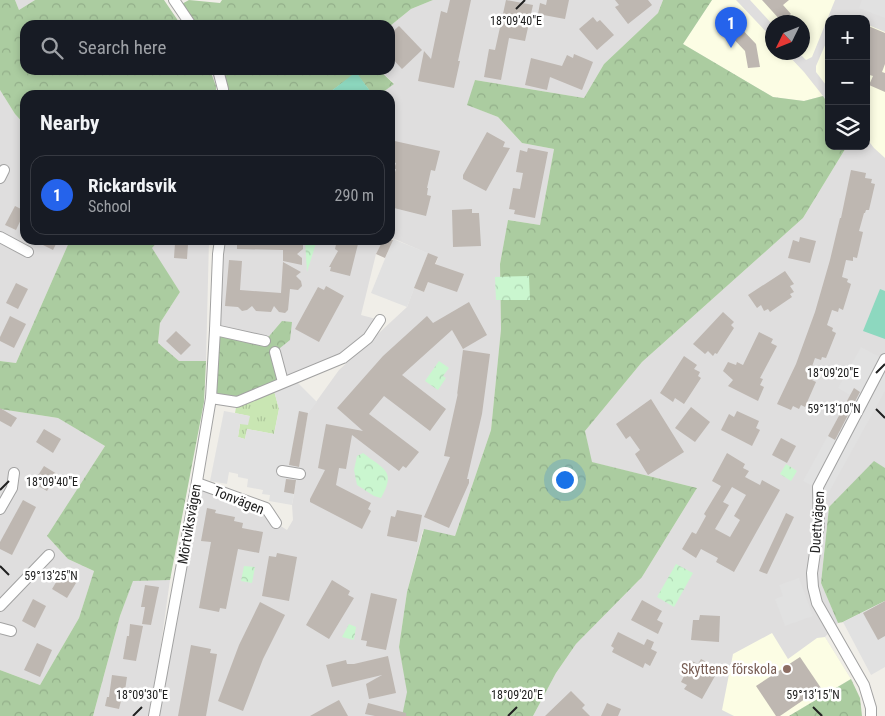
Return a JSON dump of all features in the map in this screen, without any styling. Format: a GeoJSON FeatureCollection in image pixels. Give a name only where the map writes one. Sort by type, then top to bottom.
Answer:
{"type":"FeatureCollection","features":[{"type":"Feature","properties":{"kind":"street"},"geometry":{"type":"LineString","coordinates":[[174,0],[188,20]]}},
{"type":"Feature","properties":{"kind":"street"},"geometry":{"type":"LineString","coordinates":[[220,75],[224,90]]}},
{"type":"Feature","properties":{"kind":"street"},"geometry":{"type":"LineString","coordinates":[[0,237],[28,252]]}},
{"type":"Feature","properties":{"kind":"street","name":"Mörtviksvägen"},"geometry":{"type":"LineString","coordinates":[[154,716],[211,398],[219,245]]}},
{"type":"Feature","properties":{"kind":"street"},"geometry":{"type":"LineString","coordinates":[[211,398],[237,402],[343,358],[368,338],[380,320]]}},
{"type":"Feature","properties":{"kind":"street"},"geometry":{"type":"LineString","coordinates":[[215,330],[265,341]]}},
{"type":"Feature","properties":{"kind":"street"},"geometry":{"type":"LineString","coordinates":[[275,352],[283,382]]}},
{"type":"Feature","properties":{"kind":"street","name":"Duettvägen"},"geometry":{"type":"LineString","coordinates":[[871,716],[864,685],[818,604],[812,587],[812,573],[819,525],[818,486],[885,360]]}},
{"type":"Feature","properties":{"kind":"street"},"geometry":{"type":"LineString","coordinates":[[282,471],[300,474]]}},
{"type":"Feature","properties":{"kind":"street"},"geometry":{"type":"LineString","coordinates":[[0,509],[12,488],[14,473]]}},
{"type":"Feature","properties":{"kind":"street","name":"Tonvägen"},"geometry":{"type":"LineString","coordinates":[[197,484],[266,508],[276,523]]}},
{"type":"Feature","properties":{"kind":"street"},"geometry":{"type":"LineString","coordinates":[[0,606],[48,555]]}},
{"type":"Feature","properties":{"kind":"street"},"geometry":{"type":"LineString","coordinates":[[0,628],[11,631]]}},
{"type":"Feature","properties":{"kind":"shaded area"},"geometry":{"type":"Polygon","coordinates":[[[15,0],[35,0],[19,10],[15,0]]]}},
{"type":"Feature","properties":{"kind":"shaded area"},"geometry":{"type":"Polygon","coordinates":[[[433,0],[663,0],[658,13],[604,64],[584,98],[475,80],[468,105],[498,117],[522,143],[554,149],[540,225],[508,220],[500,264],[501,329],[491,430],[455,536],[423,530],[407,592],[399,647],[408,692],[402,716],[154,716],[197,483],[266,508],[276,523],[287,530],[293,520],[292,505],[308,413],[339,370],[407,307],[414,288],[424,292],[438,258],[395,239],[395,90],[385,90],[394,83],[385,75],[395,75],[395,22],[411,9],[433,0]]]}},
{"type":"Feature","properties":{"kind":"shaded area"},"geometry":{"type":"Polygon","coordinates":[[[712,0],[885,0],[885,468],[874,462],[829,507],[821,583],[838,623],[825,637],[851,679],[789,716],[533,716],[556,673],[576,644],[642,577],[697,488],[591,462],[585,431],[642,362],[803,218],[845,150],[870,150],[870,15],[825,15],[825,99],[823,96],[804,101],[767,60],[810,60],[810,15],[765,15],[765,58],[712,0]]]}},
{"type":"Feature","properties":{"kind":"shaded area"},"geometry":{"type":"Polygon","coordinates":[[[712,0],[736,0],[765,31],[765,60],[793,60],[823,96],[804,101],[773,97],[683,44],[712,0]]]}},
{"type":"Feature","properties":{"kind":"shaded area"},"geometry":{"type":"Polygon","coordinates":[[[750,0],[835,0],[829,15],[825,15],[825,25],[810,58],[810,15],[765,16],[750,0]]]}},
{"type":"Feature","properties":{"kind":"shaded area"},"geometry":{"type":"Polygon","coordinates":[[[862,0],[885,0],[885,18],[859,8],[862,0]]]}},
{"type":"Feature","properties":{"kind":"shaded area"},"geometry":{"type":"Polygon","coordinates":[[[870,26],[885,32],[885,158],[870,143],[870,26]]]}},
{"type":"Feature","properties":{"kind":"shaded area"},"geometry":{"type":"Polygon","coordinates":[[[825,45],[825,84],[816,72],[816,66],[825,45]]]}},
{"type":"Feature","properties":{"kind":"shaded area"},"geometry":{"type":"Polygon","coordinates":[[[0,90],[20,120],[20,245],[68,245],[16,363],[0,361],[0,90]]]}},
{"type":"Feature","properties":{"kind":"shaded area"},"geometry":{"type":"Polygon","coordinates":[[[395,240],[428,253],[407,307],[371,293],[391,245],[395,245],[395,240]]]}},
{"type":"Feature","properties":{"kind":"shaded area"},"geometry":{"type":"Polygon","coordinates":[[[154,245],[209,245],[206,361],[179,361],[158,343],[160,323],[180,292],[151,248],[154,245]]]}},
{"type":"Feature","properties":{"kind":"shaded area"},"geometry":{"type":"Polygon","coordinates":[[[220,245],[380,245],[376,254],[361,315],[380,320],[343,358],[283,382],[265,341],[215,330],[220,245]]]}},
{"type":"Feature","properties":{"kind":"shaded area"},"geometry":{"type":"Polygon","coordinates":[[[861,347],[885,360],[885,391],[828,494],[803,481],[850,395],[838,388],[861,347]]]}},
{"type":"Feature","properties":{"kind":"shaded area"},"geometry":{"type":"Polygon","coordinates":[[[294,379],[317,402],[308,413],[292,505],[269,501],[270,495],[262,494],[263,490],[247,487],[248,479],[238,477],[238,474],[229,472],[227,484],[210,481],[224,411],[250,416],[248,425],[240,424],[238,437],[245,439],[247,429],[274,434],[279,409],[273,387],[294,379]]]}},
{"type":"Feature","properties":{"kind":"shaded area"},"geometry":{"type":"Polygon","coordinates":[[[0,409],[58,418],[105,446],[47,536],[68,559],[94,571],[79,618],[40,685],[0,670],[0,409]]]}},
{"type":"Feature","properties":{"kind":"shaded area"},"geometry":{"type":"Polygon","coordinates":[[[799,578],[813,616],[785,626],[775,599],[783,596],[779,585],[799,578]]]}},
{"type":"Feature","properties":{"kind":"shaded area"},"geometry":{"type":"Polygon","coordinates":[[[133,580],[170,580],[151,716],[93,716],[120,616],[133,580]]]}},
{"type":"Feature","properties":{"kind":"shaded area"},"geometry":{"type":"Polygon","coordinates":[[[885,601],[885,667],[871,675],[843,622],[885,601]]]}},
{"type":"Feature","properties":{"kind":"shaded area","name":"Skyttens förskola"},"geometry":{"type":"Polygon","coordinates":[[[772,633],[788,659],[817,638],[825,637],[851,679],[789,716],[734,716],[722,710],[733,654],[772,633]]]}},
{"type":"Feature","properties":{"kind":"green space"},"geometry":{"type":"Polygon","coordinates":[[[0,0],[15,0],[19,10],[35,0],[164,0],[178,20],[20,20],[20,75],[212,75],[216,86],[216,90],[20,90],[20,120],[0,90],[0,0]]]}},
{"type":"Feature","properties":{"kind":"green space"},"geometry":{"type":"Polygon","coordinates":[[[189,0],[220,3],[222,0],[433,0],[411,9],[395,22],[395,20],[188,20],[178,6],[189,0]]]}},
{"type":"Feature","properties":{"kind":"green space"},"geometry":{"type":"Polygon","coordinates":[[[663,0],[712,0],[683,44],[773,97],[804,101],[823,96],[825,99],[825,150],[845,150],[803,218],[642,362],[585,431],[592,462],[697,488],[642,577],[576,644],[556,673],[533,716],[402,716],[407,692],[399,647],[407,592],[424,529],[455,536],[491,430],[501,329],[500,264],[508,220],[540,225],[554,149],[522,143],[498,117],[467,105],[475,80],[584,98],[604,64],[658,13],[663,0]]]}},
{"type":"Feature","properties":{"kind":"green space"},"geometry":{"type":"Polygon","coordinates":[[[219,75],[353,75],[333,90],[222,90],[219,75]]]}},
{"type":"Feature","properties":{"kind":"green space"},"geometry":{"type":"Polygon","coordinates":[[[352,75],[358,75],[369,90],[333,90],[352,75]]]}},
{"type":"Feature","properties":{"kind":"green space"},"geometry":{"type":"Polygon","coordinates":[[[358,75],[384,75],[394,84],[386,90],[369,90],[358,75]]]}},
{"type":"Feature","properties":{"kind":"green space"},"geometry":{"type":"Polygon","coordinates":[[[68,245],[155,245],[152,248],[180,292],[160,323],[158,343],[179,361],[206,361],[204,402],[170,580],[133,581],[120,616],[93,716],[0,716],[0,670],[40,685],[79,618],[94,571],[68,559],[47,536],[105,446],[58,418],[0,409],[0,361],[16,363],[68,245]]]}},
{"type":"Feature","properties":{"kind":"green space"},"geometry":{"type":"Polygon","coordinates":[[[305,245],[315,245],[307,272],[305,245]]]}},
{"type":"Feature","properties":{"kind":"green space"},"geometry":{"type":"Polygon","coordinates":[[[529,276],[530,300],[496,300],[495,277],[529,276]]]}},
{"type":"Feature","properties":{"kind":"green space"},"geometry":{"type":"Polygon","coordinates":[[[880,289],[885,291],[885,339],[863,331],[880,289]]]}},
{"type":"Feature","properties":{"kind":"green space"},"geometry":{"type":"Polygon","coordinates":[[[282,321],[292,322],[290,340],[275,352],[283,382],[237,402],[211,398],[215,330],[265,341],[282,321]]]}},
{"type":"Feature","properties":{"kind":"green space"},"geometry":{"type":"Polygon","coordinates":[[[439,361],[449,368],[443,376],[446,378],[438,390],[425,381],[439,361]]]}},
{"type":"Feature","properties":{"kind":"green space"},"geometry":{"type":"Polygon","coordinates":[[[273,387],[279,409],[274,434],[247,429],[245,439],[238,437],[240,424],[249,416],[235,413],[237,402],[273,387]]]}},
{"type":"Feature","properties":{"kind":"green space"},"geometry":{"type":"Polygon","coordinates":[[[363,453],[382,467],[388,476],[386,489],[381,498],[374,496],[357,485],[354,470],[357,456],[363,453]]]}},
{"type":"Feature","properties":{"kind":"green space"},"geometry":{"type":"Polygon","coordinates":[[[874,461],[885,468],[885,601],[838,623],[821,583],[829,507],[874,461]]]}},
{"type":"Feature","properties":{"kind":"green space"},"geometry":{"type":"Polygon","coordinates":[[[786,464],[797,471],[791,481],[780,474],[786,464]]]}},
{"type":"Feature","properties":{"kind":"green space"},"geometry":{"type":"Polygon","coordinates":[[[676,564],[693,573],[674,607],[657,597],[676,564]]]}},
{"type":"Feature","properties":{"kind":"green space"},"geometry":{"type":"Polygon","coordinates":[[[244,566],[255,567],[252,583],[241,581],[244,566]]]}},
{"type":"Feature","properties":{"kind":"green space"},"geometry":{"type":"Polygon","coordinates":[[[349,624],[356,627],[354,640],[342,637],[349,624]]]}},
{"type":"Feature","properties":{"kind":"green space"},"geometry":{"type":"Polygon","coordinates":[[[851,679],[860,698],[862,716],[789,716],[851,679]]]}},
{"type":"Feature","properties":{"kind":"building"},"geometry":{"type":"Polygon","coordinates":[[[450,0],[471,0],[454,88],[418,81],[424,51],[431,59],[441,11],[447,13],[450,0]]]}},
{"type":"Feature","properties":{"kind":"building"},"geometry":{"type":"Polygon","coordinates":[[[506,0],[533,5],[525,41],[509,38],[501,80],[484,77],[489,49],[495,50],[506,0]]]}},
{"type":"Feature","properties":{"kind":"building"},"geometry":{"type":"Polygon","coordinates":[[[547,0],[569,0],[565,19],[538,14],[540,3],[546,5],[547,0]]]}},
{"type":"Feature","properties":{"kind":"building"},"geometry":{"type":"Polygon","coordinates":[[[615,0],[648,0],[652,5],[628,24],[615,7],[619,5],[615,0]]]}},
{"type":"Feature","properties":{"kind":"building"},"geometry":{"type":"Polygon","coordinates":[[[762,0],[789,0],[783,5],[791,14],[776,15],[762,0]]]}},
{"type":"Feature","properties":{"kind":"building"},"geometry":{"type":"Polygon","coordinates":[[[593,17],[597,22],[600,20],[614,35],[597,50],[579,29],[593,17]]]}},
{"type":"Feature","properties":{"kind":"building"},"geometry":{"type":"Polygon","coordinates":[[[737,24],[756,44],[760,67],[748,68],[745,51],[728,33],[737,24]]]}},
{"type":"Feature","properties":{"kind":"building"},"geometry":{"type":"Polygon","coordinates":[[[399,26],[422,50],[402,69],[395,61],[395,30],[399,26]]]}},
{"type":"Feature","properties":{"kind":"building"},"geometry":{"type":"Polygon","coordinates":[[[870,27],[885,33],[885,64],[882,72],[885,73],[885,92],[870,85],[873,76],[870,75],[870,27]]]}},
{"type":"Feature","properties":{"kind":"building"},"geometry":{"type":"Polygon","coordinates":[[[574,54],[593,62],[582,90],[550,77],[547,90],[525,85],[531,58],[562,66],[567,55],[573,58],[574,54]]]}},
{"type":"Feature","properties":{"kind":"building"},"geometry":{"type":"Polygon","coordinates":[[[487,132],[505,142],[503,147],[510,148],[486,191],[463,179],[463,175],[487,132]]]}},
{"type":"Feature","properties":{"kind":"building"},"geometry":{"type":"Polygon","coordinates":[[[395,141],[440,151],[435,171],[431,170],[427,188],[427,195],[431,196],[426,216],[395,208],[395,141]]]}},
{"type":"Feature","properties":{"kind":"building"},"geometry":{"type":"Polygon","coordinates":[[[528,148],[548,152],[535,218],[514,214],[515,210],[509,209],[513,188],[520,189],[523,173],[516,172],[520,150],[527,152],[528,148]]]}},
{"type":"Feature","properties":{"kind":"building"},"geometry":{"type":"Polygon","coordinates":[[[851,170],[866,173],[865,178],[872,179],[871,183],[875,184],[869,210],[866,210],[864,213],[859,231],[863,232],[857,258],[853,257],[853,261],[846,260],[842,277],[848,279],[847,282],[851,284],[843,310],[839,308],[838,312],[832,310],[827,325],[833,328],[832,331],[836,333],[826,358],[822,357],[821,360],[815,358],[809,375],[814,377],[812,380],[816,382],[805,407],[801,405],[799,409],[793,406],[791,410],[777,404],[796,364],[815,312],[841,218],[851,170]]]}},
{"type":"Feature","properties":{"kind":"building"},"geometry":{"type":"Polygon","coordinates":[[[15,206],[20,208],[20,222],[16,230],[5,225],[15,206]]]}},
{"type":"Feature","properties":{"kind":"building"},"geometry":{"type":"Polygon","coordinates":[[[472,209],[472,213],[479,213],[481,246],[453,247],[452,210],[472,209]]]}},
{"type":"Feature","properties":{"kind":"building"},"geometry":{"type":"Polygon","coordinates":[[[800,237],[816,241],[810,263],[788,258],[793,240],[799,242],[800,237]]]}},
{"type":"Feature","properties":{"kind":"building"},"geometry":{"type":"Polygon","coordinates":[[[43,245],[56,245],[53,250],[43,245]]]}},
{"type":"Feature","properties":{"kind":"building"},"geometry":{"type":"Polygon","coordinates":[[[175,245],[188,245],[187,259],[174,258],[175,245]]]}},
{"type":"Feature","properties":{"kind":"building"},"geometry":{"type":"Polygon","coordinates":[[[237,245],[303,245],[303,249],[297,254],[302,258],[302,265],[283,261],[283,250],[237,249],[237,245]]]}},
{"type":"Feature","properties":{"kind":"building"},"geometry":{"type":"Polygon","coordinates":[[[336,245],[358,245],[350,276],[330,271],[331,267],[329,267],[338,251],[335,249],[336,245]]]}},
{"type":"Feature","properties":{"kind":"building"},"geometry":{"type":"Polygon","coordinates":[[[380,245],[391,245],[385,258],[376,254],[380,245]]]}},
{"type":"Feature","properties":{"kind":"building"},"geometry":{"type":"Polygon","coordinates":[[[428,253],[438,257],[435,264],[464,274],[457,292],[428,282],[424,292],[414,288],[428,253]]]}},
{"type":"Feature","properties":{"kind":"building"},"geometry":{"type":"Polygon","coordinates":[[[229,260],[242,261],[240,290],[281,293],[283,262],[301,272],[296,276],[301,281],[302,286],[298,290],[290,289],[288,310],[285,313],[279,312],[274,306],[271,312],[256,311],[252,306],[242,311],[238,307],[225,306],[229,260]]]}},
{"type":"Feature","properties":{"kind":"building"},"geometry":{"type":"Polygon","coordinates":[[[785,271],[794,284],[790,286],[794,292],[790,294],[792,297],[770,312],[768,309],[764,311],[761,305],[757,308],[748,295],[785,271]]]}},
{"type":"Feature","properties":{"kind":"building"},"geometry":{"type":"Polygon","coordinates":[[[16,283],[28,289],[18,309],[6,303],[16,283]]]}},
{"type":"Feature","properties":{"kind":"building"},"geometry":{"type":"Polygon","coordinates":[[[326,286],[344,296],[319,342],[295,329],[318,287],[324,290],[326,286]]]}},
{"type":"Feature","properties":{"kind":"building"},"geometry":{"type":"Polygon","coordinates":[[[469,302],[487,335],[463,349],[452,330],[402,375],[446,409],[430,431],[384,396],[369,414],[419,452],[406,468],[403,466],[399,471],[352,435],[346,469],[339,468],[336,485],[371,503],[368,509],[371,511],[362,529],[310,502],[325,470],[318,468],[326,424],[363,431],[337,408],[383,356],[427,316],[433,323],[469,302]]]}},
{"type":"Feature","properties":{"kind":"building"},"geometry":{"type":"Polygon","coordinates":[[[723,312],[734,322],[731,325],[734,328],[717,354],[715,353],[713,356],[708,351],[705,354],[693,344],[723,312]]]}},
{"type":"Feature","properties":{"kind":"building"},"geometry":{"type":"Polygon","coordinates":[[[10,316],[26,324],[14,348],[0,341],[10,316]]]}},
{"type":"Feature","properties":{"kind":"building"},"geometry":{"type":"Polygon","coordinates":[[[176,331],[191,345],[181,355],[166,341],[176,331]]]}},
{"type":"Feature","properties":{"kind":"building"},"geometry":{"type":"Polygon","coordinates":[[[759,332],[773,339],[771,343],[777,346],[760,378],[763,379],[760,385],[764,387],[758,401],[728,386],[733,380],[723,371],[728,362],[736,365],[737,362],[743,365],[759,332]]]}},
{"type":"Feature","properties":{"kind":"building"},"geometry":{"type":"Polygon","coordinates":[[[463,350],[490,354],[482,414],[467,479],[469,479],[469,483],[449,528],[424,517],[450,457],[444,456],[458,393],[457,395],[463,350]]]}},
{"type":"Feature","properties":{"kind":"building"},"geometry":{"type":"Polygon","coordinates":[[[684,356],[697,365],[694,369],[700,372],[698,376],[701,378],[684,404],[675,398],[673,402],[660,393],[684,356]]]}},
{"type":"Feature","properties":{"kind":"building"},"geometry":{"type":"Polygon","coordinates":[[[854,388],[860,392],[835,440],[828,436],[854,388]]]}},
{"type":"Feature","properties":{"kind":"building"},"geometry":{"type":"Polygon","coordinates":[[[651,399],[684,452],[648,475],[635,454],[640,450],[630,436],[626,439],[616,424],[651,399]]]}},
{"type":"Feature","properties":{"kind":"building"},"geometry":{"type":"Polygon","coordinates":[[[691,407],[710,422],[695,442],[675,428],[691,407]]]}},
{"type":"Feature","properties":{"kind":"building"},"geometry":{"type":"Polygon","coordinates":[[[0,408],[17,418],[11,427],[0,421],[0,408]]]}},
{"type":"Feature","properties":{"kind":"building"},"geometry":{"type":"Polygon","coordinates":[[[299,411],[308,413],[299,467],[289,465],[299,411]]]}},
{"type":"Feature","properties":{"kind":"building"},"geometry":{"type":"Polygon","coordinates":[[[737,411],[759,421],[756,428],[760,430],[752,446],[721,430],[729,414],[734,417],[737,411]]]}},
{"type":"Feature","properties":{"kind":"building"},"geometry":{"type":"Polygon","coordinates":[[[44,429],[61,439],[53,453],[36,442],[44,429]]]}},
{"type":"Feature","properties":{"kind":"building"},"geometry":{"type":"Polygon","coordinates":[[[781,438],[796,446],[787,463],[772,455],[781,438]]]}},
{"type":"Feature","properties":{"kind":"building"},"geometry":{"type":"Polygon","coordinates":[[[727,453],[745,464],[743,468],[749,471],[745,477],[760,485],[762,480],[780,490],[734,572],[716,562],[718,558],[701,549],[696,558],[682,549],[692,532],[696,534],[706,516],[704,514],[721,486],[712,481],[727,453]],[[732,487],[723,502],[729,505],[715,529],[730,537],[740,520],[734,516],[746,495],[732,487]]]}},
{"type":"Feature","properties":{"kind":"building"},"geometry":{"type":"Polygon","coordinates":[[[44,466],[57,474],[47,491],[33,483],[44,466]]]}},
{"type":"Feature","properties":{"kind":"building"},"geometry":{"type":"Polygon","coordinates":[[[286,479],[296,480],[294,494],[284,492],[286,479]]]}},
{"type":"Feature","properties":{"kind":"building"},"geometry":{"type":"Polygon","coordinates":[[[23,500],[36,507],[12,555],[0,549],[0,542],[23,500]]]}},
{"type":"Feature","properties":{"kind":"building"},"geometry":{"type":"Polygon","coordinates":[[[207,508],[216,510],[215,513],[235,517],[234,521],[243,523],[242,528],[263,532],[259,553],[238,549],[226,609],[220,608],[219,612],[199,608],[211,542],[201,541],[207,508]]]}},
{"type":"Feature","properties":{"kind":"building"},"geometry":{"type":"Polygon","coordinates":[[[397,510],[422,515],[417,542],[387,536],[391,516],[395,517],[397,510]]]}},
{"type":"Feature","properties":{"kind":"building"},"geometry":{"type":"Polygon","coordinates":[[[786,513],[794,517],[767,574],[759,571],[786,513]]]}},
{"type":"Feature","properties":{"kind":"building"},"geometry":{"type":"Polygon","coordinates":[[[277,553],[297,557],[289,601],[262,596],[269,556],[276,557],[277,553]]]}},
{"type":"Feature","properties":{"kind":"building"},"geometry":{"type":"Polygon","coordinates":[[[64,569],[79,578],[67,598],[52,589],[64,569]]]}},
{"type":"Feature","properties":{"kind":"building"},"geometry":{"type":"Polygon","coordinates":[[[332,580],[350,591],[348,595],[354,598],[329,639],[306,625],[332,580]]]}},
{"type":"Feature","properties":{"kind":"building"},"geometry":{"type":"Polygon","coordinates":[[[145,585],[159,587],[151,625],[142,624],[145,607],[141,607],[145,585]]]}},
{"type":"Feature","properties":{"kind":"building"},"geometry":{"type":"Polygon","coordinates":[[[371,593],[397,599],[386,650],[366,646],[367,641],[361,640],[371,593]]]}},
{"type":"Feature","properties":{"kind":"building"},"geometry":{"type":"Polygon","coordinates":[[[33,599],[46,606],[35,628],[22,621],[33,599]]]}},
{"type":"Feature","properties":{"kind":"building"},"geometry":{"type":"Polygon","coordinates":[[[642,600],[662,611],[657,620],[663,623],[658,634],[631,620],[642,600]]]}},
{"type":"Feature","properties":{"kind":"building"},"geometry":{"type":"Polygon","coordinates":[[[885,601],[885,636],[878,640],[863,613],[885,601]]]}},
{"type":"Feature","properties":{"kind":"building"},"geometry":{"type":"Polygon","coordinates":[[[260,602],[285,615],[263,659],[243,711],[218,701],[239,645],[260,602]]]}},
{"type":"Feature","properties":{"kind":"building"},"geometry":{"type":"Polygon","coordinates":[[[700,615],[720,616],[719,642],[691,640],[693,620],[699,620],[700,615]]]}},
{"type":"Feature","properties":{"kind":"building"},"geometry":{"type":"Polygon","coordinates":[[[130,624],[143,626],[136,661],[123,659],[130,624]]]}},
{"type":"Feature","properties":{"kind":"building"},"geometry":{"type":"Polygon","coordinates":[[[618,632],[644,645],[647,639],[654,642],[651,649],[657,652],[650,666],[645,663],[643,668],[612,652],[614,648],[611,646],[618,632]]]}},
{"type":"Feature","properties":{"kind":"building"},"geometry":{"type":"Polygon","coordinates":[[[37,643],[52,650],[40,677],[24,670],[37,643]]]}},
{"type":"Feature","properties":{"kind":"building"},"geometry":{"type":"Polygon","coordinates":[[[191,645],[211,649],[210,653],[217,654],[206,716],[178,716],[191,645]]]}},
{"type":"Feature","properties":{"kind":"building"},"geometry":{"type":"Polygon","coordinates":[[[388,656],[396,693],[369,699],[366,684],[382,675],[332,687],[326,665],[346,660],[347,664],[354,664],[388,656]]]}},
{"type":"Feature","properties":{"kind":"building"},"geometry":{"type":"Polygon","coordinates":[[[800,657],[821,688],[780,716],[776,716],[756,686],[800,657]]]}},
{"type":"Feature","properties":{"kind":"building"},"geometry":{"type":"Polygon","coordinates":[[[701,659],[719,669],[702,699],[684,689],[687,685],[681,682],[692,661],[698,664],[701,659]]]}},
{"type":"Feature","properties":{"kind":"building"},"geometry":{"type":"Polygon","coordinates":[[[112,675],[127,677],[124,697],[122,697],[119,709],[105,706],[107,697],[109,697],[112,675]]]}},
{"type":"Feature","properties":{"kind":"building"},"geometry":{"type":"Polygon","coordinates":[[[571,691],[585,705],[582,708],[590,716],[545,716],[571,691]]]}},
{"type":"Feature","properties":{"kind":"building"},"geometry":{"type":"Polygon","coordinates":[[[339,700],[348,716],[310,716],[326,707],[339,700]]]}},
{"type":"Feature","properties":{"kind":"building"},"geometry":{"type":"Polygon","coordinates":[[[368,703],[406,713],[406,716],[375,716],[365,714],[368,703]]]}},
{"type":"Feature","properties":{"kind":"building"},"geometry":{"type":"Polygon","coordinates":[[[607,703],[621,709],[618,716],[601,716],[607,703]]]}},
{"type":"Feature","properties":{"kind":"place","name":"Rickardsvik"},"geometry":{"type":"Point","coordinates":[731,48]}},
{"type":"Feature","properties":{"kind":"place","name":"Skyttens förskola"},"geometry":{"type":"Point","coordinates":[787,669]}}]}
